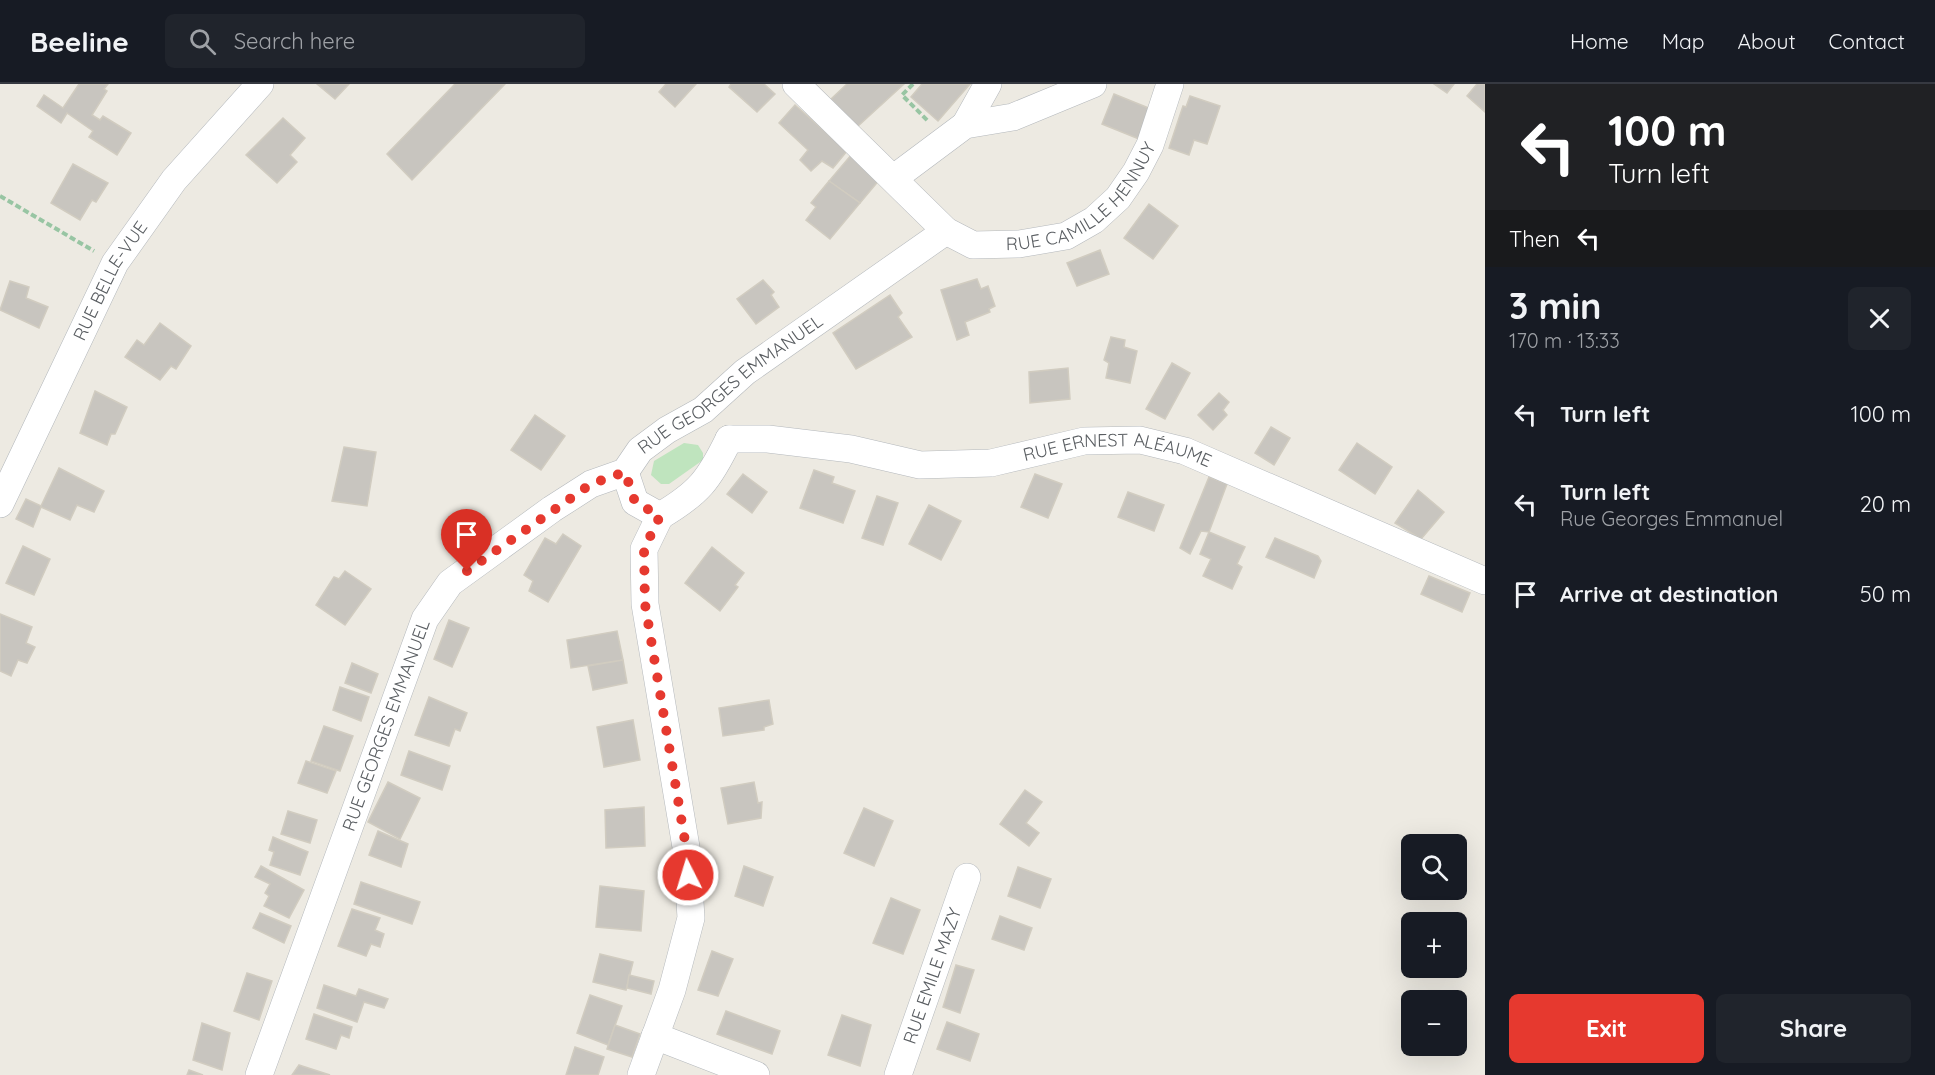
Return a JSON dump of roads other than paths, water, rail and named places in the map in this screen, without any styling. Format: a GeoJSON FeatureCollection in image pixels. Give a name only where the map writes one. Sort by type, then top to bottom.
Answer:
{"type":"FeatureCollection","features":[{"type":"Feature","properties":{"kind":"street","name":"RUE BELLE-VUE"},"geometry":{"type":"LineString","coordinates":[[0,504],[115,263],[174,180],[260,84]]}},
{"type":"Feature","properties":{"kind":"street","name":"RUE CAMILLE HENNUY"},"geometry":{"type":"LineString","coordinates":[[796,84],[946,231],[973,245],[1019,244],[1066,236],[1094,220],[1118,198],[1136,172],[1150,145],[1170,84]]}},
{"type":"Feature","properties":{"kind":"street"},"geometry":{"type":"LineString","coordinates":[[894,178],[956,132],[988,84]]}},
{"type":"Feature","properties":{"kind":"street"},"geometry":{"type":"LineString","coordinates":[[956,132],[1012,117],[1093,84]]}},
{"type":"Feature","properties":{"kind":"street","name":"RUE GEORGES EMMANUEL"},"geometry":{"type":"LineString","coordinates":[[259,1075],[425,619],[450,583],[552,509],[591,484],[625,472],[640,450],[667,430],[703,410],[745,372],[946,231]]}},
{"type":"Feature","properties":{"kind":"street"},"geometry":{"type":"LineString","coordinates":[[641,1075],[672,990],[691,918],[687,853],[645,604],[644,549],[660,516],[689,499],[711,475],[729,439],[720,420],[703,410]]}},
{"type":"Feature","properties":{"kind":"street","name":"RUE ERNEST ALÉAUME"},"geometry":{"type":"LineString","coordinates":[[729,439],[768,439],[851,449],[920,465],[991,463],[1084,441],[1140,440],[1185,451],[1485,581]]}},
{"type":"Feature","properties":{"kind":"street"},"geometry":{"type":"LineString","coordinates":[[625,472],[635,502],[660,516]]}},
{"type":"Feature","properties":{"kind":"street","name":"RUE EMILE MAZY"},"geometry":{"type":"LineString","coordinates":[[898,1075],[967,878]]}},
{"type":"Feature","properties":{"kind":"street"},"geometry":{"type":"LineString","coordinates":[[655,1036],[756,1075]]}}]}
